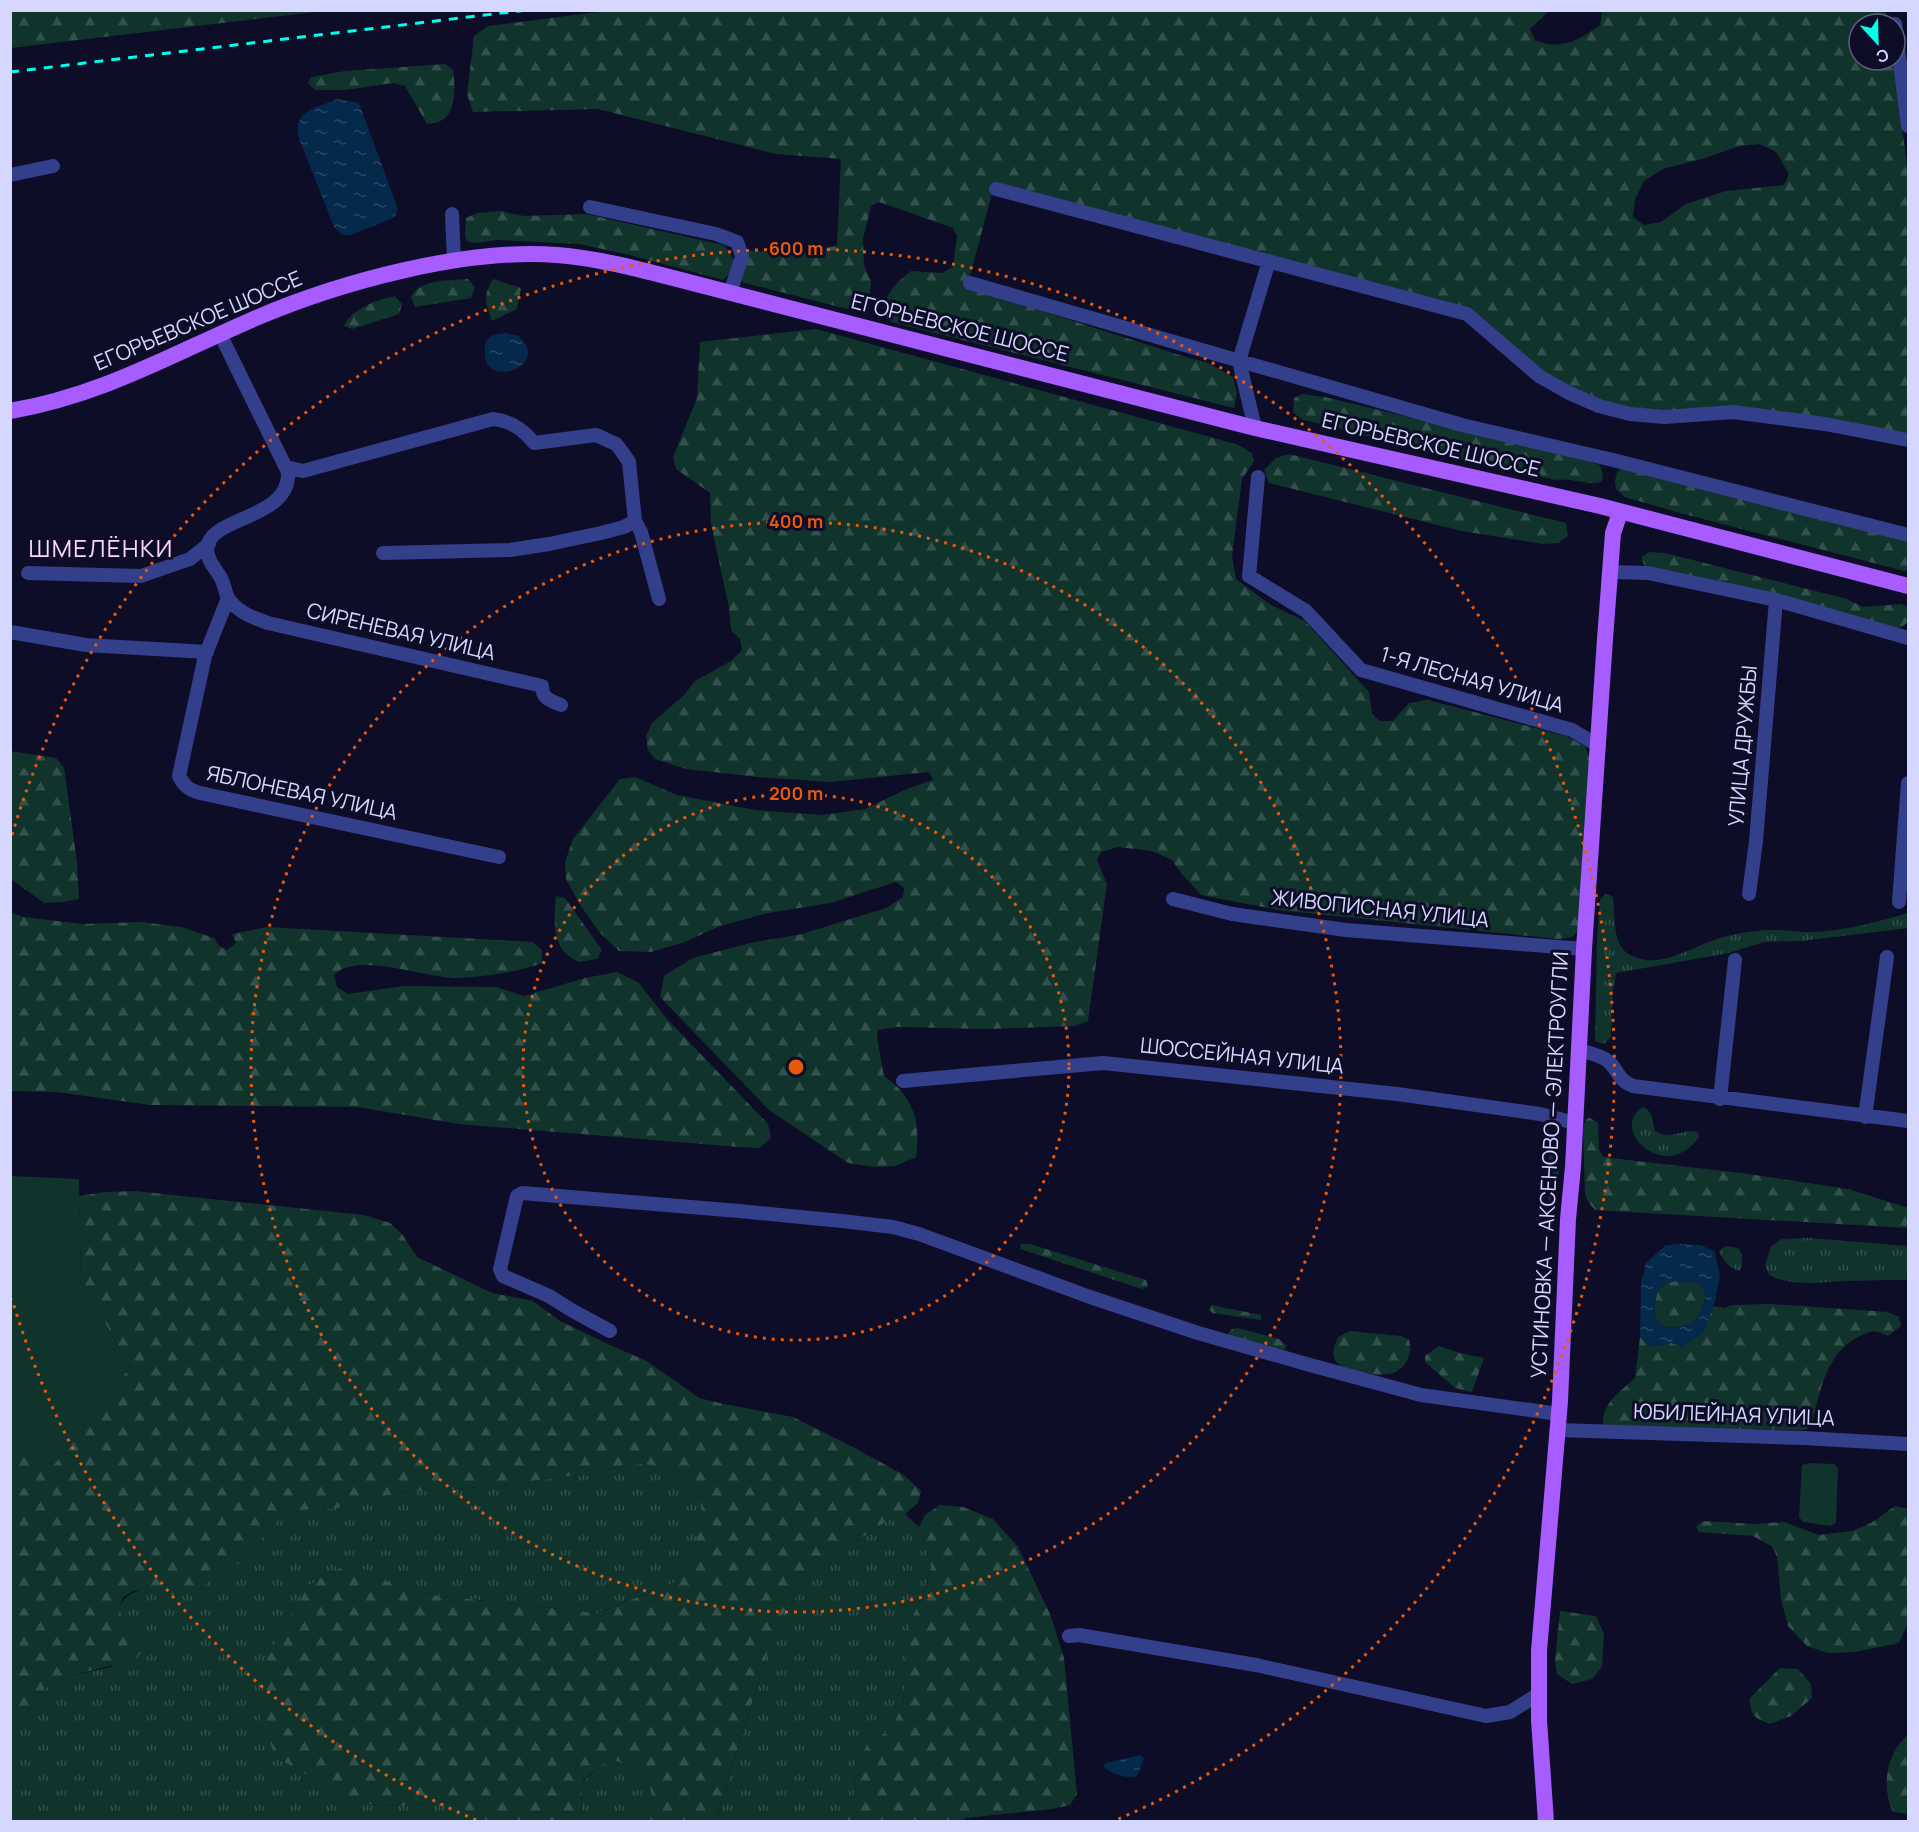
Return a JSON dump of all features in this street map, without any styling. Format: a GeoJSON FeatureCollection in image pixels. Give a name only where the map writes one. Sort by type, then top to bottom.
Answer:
{"type":"FeatureCollection","features":[{"type":"Feature","properties":{"kind":"main road","name":"ЕГОРЬЕВСКОЕ ШОССЕ"},"geometry":{"type":"LineString","coordinates":[[10,411],[68,398],[110,384],[309,297],[391,274],[454,261],[526,253],[559,255],[609,263],[730,293],[1255,428],[1600,506],[1908,586]]}},
{"type":"Feature","properties":{"kind":"main road","name":"УСТИНОВКА — АКСЕНОВО — ЭЛЕКТРОУГЛИ"},"geometry":{"type":"LineString","coordinates":[[1546,1821],[1539,1720],[1539,1651],[1558,1422],[1584,949],[1613,533],[1620,513]]}},
{"type":"Feature","properties":{"kind":"street"},"geometry":{"type":"LineString","coordinates":[[1901,72],[1908,126]]}},
{"type":"Feature","properties":{"kind":"street"},"geometry":{"type":"LineString","coordinates":[[10,175],[53,166]]}},
{"type":"Feature","properties":{"kind":"street"},"geometry":{"type":"LineString","coordinates":[[996,189],[1467,314],[1539,376],[1599,406],[1630,414],[1665,417],[1733,412],[1825,424],[1908,440]]}},
{"type":"Feature","properties":{"kind":"street"},"geometry":{"type":"LineString","coordinates":[[590,207],[716,234],[736,242],[742,256],[730,293]]}},
{"type":"Feature","properties":{"kind":"street"},"geometry":{"type":"LineString","coordinates":[[452,214],[454,261]]}},
{"type":"Feature","properties":{"kind":"street"},"geometry":{"type":"LineString","coordinates":[[1255,428],[1239,361],[1269,261]]}},
{"type":"Feature","properties":{"kind":"street"},"geometry":{"type":"LineString","coordinates":[[970,283],[1462,425],[1613,460],[1908,535]]}},
{"type":"Feature","properties":{"kind":"street"},"geometry":{"type":"LineString","coordinates":[[220,334],[286,467],[289,481],[270,507],[217,532],[209,544],[207,549],[209,557],[228,598]]}},
{"type":"Feature","properties":{"kind":"street"},"geometry":{"type":"LineString","coordinates":[[286,467],[303,471],[493,419],[516,425],[534,442],[596,435],[616,444],[629,462],[635,521],[659,599]]}},
{"type":"Feature","properties":{"kind":"street","name":"1-Я ЛЕСНАЯ УЛИЦА"},"geometry":{"type":"LineString","coordinates":[[1258,477],[1249,576],[1306,611],[1361,670],[1572,730],[1599,746]]}},
{"type":"Feature","properties":{"kind":"street"},"geometry":{"type":"LineString","coordinates":[[383,553],[510,550],[600,533],[624,527],[635,521]]}},
{"type":"Feature","properties":{"kind":"street"},"geometry":{"type":"LineString","coordinates":[[27,573],[141,576],[190,559],[209,544]]}},
{"type":"Feature","properties":{"kind":"street"},"geometry":{"type":"LineString","coordinates":[[1611,572],[1648,573],[1776,600],[1905,633]]}},
{"type":"Feature","properties":{"kind":"street","name":"ЯБЛОНЕВАЯ УЛИЦА"},"geometry":{"type":"LineString","coordinates":[[228,598],[207,652],[179,776],[183,784],[190,790],[499,857]]}},
{"type":"Feature","properties":{"kind":"street","name":"СИРЕНЕВАЯ УЛИЦА"},"geometry":{"type":"LineString","coordinates":[[228,598],[252,618],[268,623],[542,686],[542,693],[546,698],[561,705]]}},
{"type":"Feature","properties":{"kind":"street","name":"УЛИЦА ДРУЖБЫ"},"geometry":{"type":"LineString","coordinates":[[1749,894],[1756,841],[1776,600]]}},
{"type":"Feature","properties":{"kind":"street"},"geometry":{"type":"LineString","coordinates":[[10,632],[86,645],[207,652]]}},
{"type":"Feature","properties":{"kind":"street"},"geometry":{"type":"LineString","coordinates":[[1899,902],[1908,783]]}},
{"type":"Feature","properties":{"kind":"street","name":"ЖИВОПИСНАЯ УЛИЦА"},"geometry":{"type":"LineString","coordinates":[[1173,899],[1232,914],[1346,930],[1584,949]]}},
{"type":"Feature","properties":{"kind":"street"},"geometry":{"type":"LineString","coordinates":[[1866,1117],[1887,957]]}},
{"type":"Feature","properties":{"kind":"street"},"geometry":{"type":"LineString","coordinates":[[1720,1099],[1735,960]]}},
{"type":"Feature","properties":{"kind":"street"},"geometry":{"type":"LineString","coordinates":[[1580,1050],[1599,1056],[1610,1063],[1623,1082],[1632,1086],[1720,1099],[1908,1121]]}},
{"type":"Feature","properties":{"kind":"street","name":"ШОССЕЙНАЯ УЛИЦА"},"geometry":{"type":"LineString","coordinates":[[903,1081],[1103,1063],[1396,1094],[1540,1114],[1575,1123]]}},
{"type":"Feature","properties":{"kind":"street","name":"ЮБИЛЕЙНАЯ УЛИЦА"},"geometry":{"type":"LineString","coordinates":[[610,1331],[549,1296],[503,1276],[500,1269],[517,1196],[522,1193],[739,1211],[893,1227],[919,1234],[1122,1308],[1198,1333],[1421,1395],[1558,1422],[1908,1444]]}},
{"type":"Feature","properties":{"kind":"street"},"geometry":{"type":"LineString","coordinates":[[1069,1636],[1079,1635],[1256,1665],[1486,1716],[1510,1712],[1539,1694]]}},
{"type":"Feature","properties":{"kind":"green space"},"geometry":{"type":"Polygon","coordinates":[[[11,10],[323,10],[323,11],[11,48],[11,10]]]}},
{"type":"Feature","properties":{"kind":"green space"},"geometry":{"type":"Polygon","coordinates":[[[613,10],[1550,10],[1530,29],[1535,40],[1561,44],[1577,39],[1600,25],[1602,13],[1600,11],[1886,11],[1847,12],[1847,72],[1895,72],[1908,172],[1908,436],[1821,420],[1666,414],[1626,410],[1540,374],[1468,311],[994,186],[967,287],[1206,362],[1233,377],[1237,393],[1234,408],[891,322],[884,317],[884,310],[891,291],[911,271],[942,273],[953,267],[957,236],[953,228],[879,202],[871,206],[863,239],[864,265],[871,282],[867,312],[859,312],[745,283],[738,280],[747,250],[780,253],[837,246],[841,159],[776,154],[598,109],[473,112],[467,94],[474,36],[488,26],[613,10]],[[1760,144],[1739,146],[1663,169],[1644,181],[1635,199],[1633,217],[1644,225],[1661,222],[1686,204],[1726,191],[1784,185],[1789,174],[1776,152],[1760,144]]]}},
{"type":"Feature","properties":{"kind":"green space"},"geometry":{"type":"Polygon","coordinates":[[[445,64],[453,70],[453,104],[447,116],[442,120],[427,124],[405,86],[393,83],[345,90],[315,90],[308,83],[311,77],[345,71],[445,64]]]}},
{"type":"Feature","properties":{"kind":"green space"},"geometry":{"type":"Polygon","coordinates":[[[500,211],[524,216],[586,214],[723,245],[731,254],[734,263],[728,276],[723,280],[579,244],[498,240],[474,243],[467,241],[466,218],[477,213],[500,211]]]}},
{"type":"Feature","properties":{"kind":"green space"},"geometry":{"type":"Polygon","coordinates":[[[468,279],[475,287],[471,298],[415,307],[411,297],[421,286],[428,283],[468,279]]]}},
{"type":"Feature","properties":{"kind":"green space"},"geometry":{"type":"Polygon","coordinates":[[[493,279],[521,288],[517,309],[492,321],[486,299],[493,279]]]}},
{"type":"Feature","properties":{"kind":"green space"},"geometry":{"type":"Polygon","coordinates":[[[395,296],[402,304],[399,314],[352,329],[344,326],[359,310],[373,302],[395,296]]]}},
{"type":"Feature","properties":{"kind":"green space"},"geometry":{"type":"Polygon","coordinates":[[[816,329],[1236,444],[1252,453],[1254,461],[1242,479],[1232,556],[1236,579],[1271,605],[1305,621],[1369,692],[1372,714],[1380,721],[1393,721],[1409,703],[1428,700],[1566,736],[1585,746],[1591,760],[1580,927],[1573,937],[1558,939],[1278,910],[1201,895],[1172,860],[1152,851],[1118,847],[1101,852],[1097,860],[1107,884],[1088,1021],[1075,1026],[984,1029],[897,1027],[878,1030],[877,1038],[884,1076],[902,1093],[913,1111],[917,1133],[916,1157],[895,1166],[873,1167],[848,1163],[769,1110],[660,997],[664,976],[693,958],[750,943],[802,934],[886,908],[903,897],[904,888],[896,882],[830,903],[768,913],[720,926],[685,942],[651,952],[619,951],[599,932],[579,903],[566,879],[565,862],[573,839],[620,779],[635,777],[677,795],[755,810],[823,815],[865,809],[909,788],[933,780],[929,772],[830,782],[757,777],[686,769],[655,759],[648,750],[646,736],[652,723],[684,695],[695,681],[731,661],[742,650],[740,639],[731,630],[729,608],[711,524],[710,493],[676,469],[673,457],[697,398],[700,342],[816,329]]]}},
{"type":"Feature","properties":{"kind":"green space"},"geometry":{"type":"Polygon","coordinates":[[[1302,394],[1325,397],[1578,458],[1600,465],[1603,475],[1601,482],[1595,483],[1556,480],[1449,457],[1301,419],[1293,412],[1294,398],[1302,394]]]}},
{"type":"Feature","properties":{"kind":"green space"},"geometry":{"type":"Polygon","coordinates":[[[1289,454],[1566,523],[1568,536],[1558,543],[1543,544],[1462,531],[1269,483],[1264,470],[1276,458],[1289,454]]]}},
{"type":"Feature","properties":{"kind":"green space"},"geometry":{"type":"Polygon","coordinates":[[[1623,468],[1908,539],[1908,572],[1625,497],[1616,489],[1615,481],[1617,472],[1623,468]]]}},
{"type":"Feature","properties":{"kind":"green space"},"geometry":{"type":"Polygon","coordinates":[[[1649,552],[1665,553],[1847,599],[1863,607],[1901,604],[1908,607],[1908,622],[1892,630],[1647,568],[1642,557],[1649,552]]]}},
{"type":"Feature","properties":{"kind":"green space"},"geometry":{"type":"Polygon","coordinates":[[[10,751],[56,758],[64,768],[77,862],[79,899],[44,903],[11,879],[10,751]]]}},
{"type":"Feature","properties":{"kind":"green space"},"geometry":{"type":"Polygon","coordinates":[[[1606,894],[1613,897],[1614,919],[1622,948],[1636,958],[1646,960],[1667,958],[1739,933],[1778,930],[1809,932],[1837,930],[1908,913],[1908,928],[1801,941],[1764,942],[1729,953],[1616,973],[1611,1037],[1604,1044],[1595,1041],[1600,899],[1606,894]]]}},
{"type":"Feature","properties":{"kind":"green space"},"geometry":{"type":"Polygon","coordinates":[[[556,896],[565,898],[602,950],[597,959],[579,962],[567,955],[561,948],[555,926],[556,896]]]}},
{"type":"Feature","properties":{"kind":"green space"},"geometry":{"type":"Polygon","coordinates":[[[11,913],[24,917],[82,924],[142,922],[181,927],[214,938],[219,946],[227,950],[236,943],[232,934],[267,927],[533,942],[542,950],[542,963],[500,974],[456,978],[375,965],[359,965],[345,968],[334,975],[337,987],[348,994],[404,986],[496,987],[524,996],[585,978],[617,972],[639,983],[666,1018],[768,1124],[771,1138],[759,1148],[739,1147],[459,1124],[357,1107],[150,1105],[57,1092],[11,1091],[11,913]]]}},
{"type":"Feature","properties":{"kind":"green space"},"geometry":{"type":"Polygon","coordinates":[[[1643,1107],[1651,1114],[1655,1131],[1671,1135],[1692,1131],[1698,1132],[1699,1137],[1686,1150],[1671,1156],[1657,1154],[1645,1148],[1636,1139],[1632,1128],[1634,1117],[1643,1107]]]}},
{"type":"Feature","properties":{"kind":"green space"},"geometry":{"type":"Polygon","coordinates":[[[1590,1118],[1598,1123],[1599,1149],[1603,1157],[1749,1174],[1848,1189],[1908,1208],[1908,1228],[1595,1210],[1585,1194],[1583,1127],[1586,1119],[1590,1118]]]}},
{"type":"Feature","properties":{"kind":"green space"},"geometry":{"type":"Polygon","coordinates":[[[1556,1135],[1561,1143],[1557,1201],[1550,1202],[1547,1195],[1550,1136],[1556,1135]]]}},
{"type":"Feature","properties":{"kind":"green space"},"geometry":{"type":"Polygon","coordinates":[[[10,1176],[79,1179],[81,1281],[130,1367],[53,1466],[11,1450],[10,1176]]]}},
{"type":"Feature","properties":{"kind":"green space"},"geometry":{"type":"Polygon","coordinates":[[[135,1191],[364,1215],[390,1223],[402,1234],[417,1257],[492,1293],[533,1301],[560,1321],[647,1361],[699,1398],[793,1417],[904,1475],[921,1491],[918,1503],[905,1514],[887,1521],[845,1549],[811,1576],[777,1623],[715,1821],[651,1821],[649,1815],[652,1796],[647,1778],[617,1761],[602,1764],[582,1782],[581,1821],[467,1821],[467,1811],[451,1802],[400,1806],[361,1804],[342,1796],[276,1757],[260,1720],[266,1659],[309,1585],[338,1569],[357,1565],[379,1579],[434,1595],[597,1613],[676,1582],[694,1548],[702,1519],[700,1494],[679,1475],[643,1463],[585,1474],[494,1486],[398,1493],[337,1508],[301,1510],[279,1519],[243,1561],[201,1587],[177,1596],[134,1591],[123,1597],[119,1608],[125,1626],[138,1639],[143,1650],[136,1659],[70,1676],[45,1688],[27,1712],[11,1725],[11,1450],[53,1465],[130,1367],[81,1281],[79,1196],[135,1191]]]}},
{"type":"Feature","properties":{"kind":"green space"},"geometry":{"type":"Polygon","coordinates":[[[1809,1238],[1908,1246],[1908,1278],[1905,1280],[1808,1283],[1778,1279],[1769,1275],[1765,1265],[1771,1246],[1782,1239],[1809,1238]]]}},
{"type":"Feature","properties":{"kind":"green space"},"geometry":{"type":"Polygon","coordinates":[[[1021,1244],[1030,1244],[1146,1280],[1148,1286],[1142,1289],[1020,1249],[1021,1244]]]}},
{"type":"Feature","properties":{"kind":"green space"},"geometry":{"type":"Polygon","coordinates":[[[1725,1246],[1738,1248],[1742,1254],[1742,1267],[1739,1271],[1727,1263],[1721,1255],[1719,1251],[1725,1246]]]}},
{"type":"Feature","properties":{"kind":"green space"},"geometry":{"type":"Polygon","coordinates":[[[1676,1281],[1686,1283],[1692,1281],[1700,1285],[1706,1294],[1702,1309],[1698,1317],[1688,1324],[1676,1327],[1664,1326],[1659,1323],[1654,1311],[1658,1290],[1666,1283],[1676,1281]]]}},
{"type":"Feature","properties":{"kind":"green space"},"geometry":{"type":"Polygon","coordinates":[[[1770,1304],[1888,1312],[1899,1317],[1901,1326],[1888,1336],[1880,1332],[1869,1332],[1862,1335],[1838,1354],[1825,1376],[1811,1427],[1802,1430],[1609,1428],[1603,1424],[1609,1404],[1635,1378],[1640,1337],[1650,1347],[1671,1343],[1703,1333],[1713,1306],[1724,1308],[1732,1305],[1770,1304]]]}},
{"type":"Feature","properties":{"kind":"green space"},"geometry":{"type":"Polygon","coordinates":[[[1211,1305],[1261,1315],[1261,1320],[1212,1313],[1209,1309],[1211,1305]]]}},
{"type":"Feature","properties":{"kind":"green space"},"geometry":{"type":"Polygon","coordinates":[[[1238,1328],[1279,1339],[1287,1346],[1284,1350],[1231,1338],[1228,1333],[1238,1328]]]}},
{"type":"Feature","properties":{"kind":"green space"},"geometry":{"type":"Polygon","coordinates":[[[1350,1331],[1401,1336],[1409,1340],[1410,1354],[1400,1369],[1390,1374],[1364,1373],[1346,1368],[1335,1360],[1333,1351],[1338,1337],[1350,1331]]]}},
{"type":"Feature","properties":{"kind":"green space"},"geometry":{"type":"Polygon","coordinates":[[[1439,1346],[1484,1358],[1472,1392],[1455,1388],[1425,1362],[1425,1356],[1439,1346]]]}},
{"type":"Feature","properties":{"kind":"green space"},"geometry":{"type":"Polygon","coordinates":[[[643,1463],[679,1475],[700,1494],[702,1519],[694,1548],[676,1582],[597,1613],[434,1595],[379,1579],[357,1565],[276,1757],[342,1796],[361,1804],[400,1806],[451,1802],[467,1811],[467,1821],[11,1822],[11,1725],[27,1712],[45,1688],[70,1676],[111,1667],[138,1639],[125,1626],[119,1608],[129,1595],[152,1591],[177,1596],[243,1561],[279,1519],[301,1510],[337,1508],[398,1493],[494,1486],[585,1474],[643,1463]]]}},
{"type":"Feature","properties":{"kind":"green space"},"geometry":{"type":"Polygon","coordinates":[[[1834,1464],[1838,1468],[1836,1523],[1831,1526],[1803,1522],[1799,1517],[1802,1465],[1834,1464]]]}},
{"type":"Feature","properties":{"kind":"green space"},"geometry":{"type":"Polygon","coordinates":[[[940,1505],[963,1507],[993,1519],[1018,1547],[1050,1614],[1064,1658],[1077,1794],[1070,1805],[966,1818],[962,1821],[845,1821],[854,1806],[855,1766],[867,1745],[892,1728],[903,1702],[911,1620],[924,1592],[931,1566],[919,1527],[925,1515],[940,1505]]]}},
{"type":"Feature","properties":{"kind":"green space"},"geometry":{"type":"Polygon","coordinates":[[[1895,1506],[1908,1509],[1908,1623],[1899,1643],[1855,1652],[1828,1653],[1807,1646],[1788,1626],[1781,1599],[1777,1557],[1773,1547],[1753,1536],[1699,1532],[1696,1527],[1703,1521],[1756,1524],[1784,1522],[1819,1535],[1852,1531],[1871,1523],[1895,1506]]]}},
{"type":"Feature","properties":{"kind":"green space"},"geometry":{"type":"Polygon","coordinates":[[[905,1514],[919,1527],[931,1566],[924,1592],[911,1620],[903,1702],[892,1728],[867,1745],[855,1766],[854,1806],[845,1821],[715,1822],[777,1623],[811,1576],[845,1549],[887,1521],[905,1514]]]}},
{"type":"Feature","properties":{"kind":"green space"},"geometry":{"type":"Polygon","coordinates":[[[1560,1611],[1596,1616],[1604,1633],[1602,1667],[1592,1679],[1572,1684],[1557,1674],[1555,1660],[1560,1611]]]}},
{"type":"Feature","properties":{"kind":"green space"},"geometry":{"type":"Polygon","coordinates":[[[1780,1668],[1798,1669],[1811,1684],[1812,1698],[1791,1716],[1770,1724],[1754,1715],[1750,1698],[1780,1668]]]}},
{"type":"Feature","properties":{"kind":"green space"},"geometry":{"type":"Polygon","coordinates":[[[1908,1735],[1908,1814],[1893,1812],[1887,1792],[1887,1781],[1890,1761],[1908,1735]]]}},
{"type":"Feature","properties":{"kind":"green space"},"geometry":{"type":"Polygon","coordinates":[[[617,1761],[647,1778],[652,1796],[649,1815],[651,1821],[581,1822],[582,1783],[602,1764],[617,1761]]]}},
{"type":"Feature","properties":{"kind":"water"},"geometry":{"type":"Polygon","coordinates":[[[337,99],[359,103],[398,209],[395,217],[351,235],[342,235],[334,227],[298,136],[298,127],[303,115],[337,99]]]}},
{"type":"Feature","properties":{"kind":"water"},"geometry":{"type":"Polygon","coordinates":[[[506,333],[519,336],[526,346],[528,356],[524,363],[508,372],[491,368],[486,360],[485,347],[487,340],[492,336],[506,333]]]}},
{"type":"Feature","properties":{"kind":"water"},"geometry":{"type":"Polygon","coordinates":[[[1666,1245],[1701,1245],[1715,1252],[1720,1277],[1715,1301],[1703,1333],[1682,1347],[1671,1343],[1650,1347],[1640,1337],[1641,1283],[1646,1263],[1666,1245]],[[1676,1281],[1666,1283],[1658,1289],[1654,1311],[1659,1323],[1664,1326],[1676,1327],[1688,1324],[1697,1317],[1703,1307],[1706,1295],[1700,1285],[1692,1281],[1686,1283],[1676,1281]]]}},
{"type":"Feature","properties":{"kind":"water"},"geometry":{"type":"Polygon","coordinates":[[[1141,1755],[1144,1759],[1137,1776],[1120,1775],[1104,1767],[1105,1763],[1141,1755]]]}},
{"type":"Feature","properties":{"kind":"railway"},"geometry":{"type":"LineString","coordinates":[[10,72],[527,10]]}},
{"type":"Feature","properties":{"kind":"district","name":"ШМЕЛЁНКИ"},"geometry":{"type":"Point","coordinates":[101,549]}}]}
